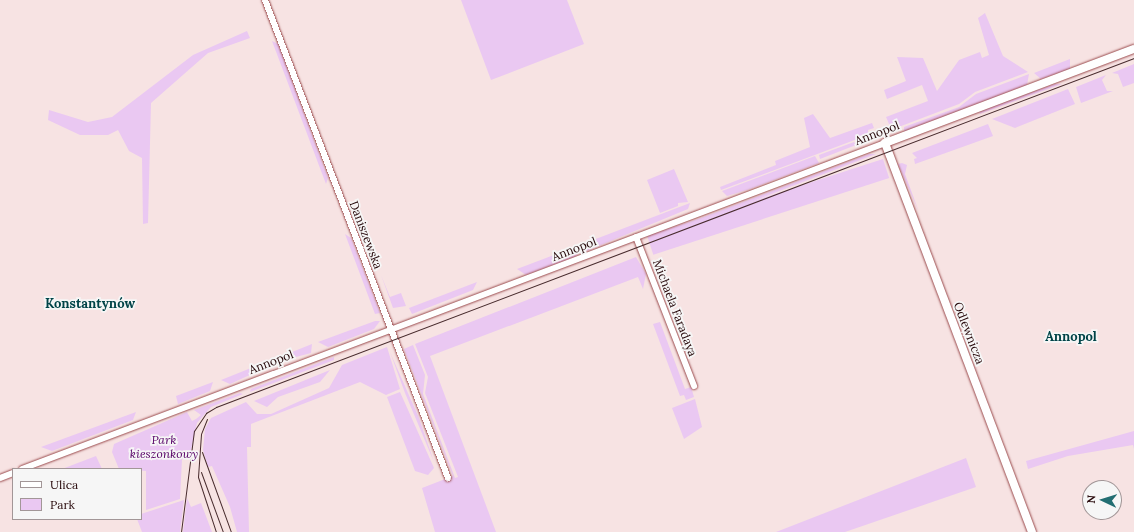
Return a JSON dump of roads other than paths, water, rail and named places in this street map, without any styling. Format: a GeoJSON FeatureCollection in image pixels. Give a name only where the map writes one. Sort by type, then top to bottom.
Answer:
{"type":"FeatureCollection","features":[{"type":"Feature","properties":{"kind":"street","name":"Daniszewska"},"geometry":{"type":"LineString","coordinates":[[265,0],[448,478]]}},
{"type":"Feature","properties":{"kind":"street","name":"Annopol"},"geometry":{"type":"LineString","coordinates":[[25,468],[1134,49]]}},
{"type":"Feature","properties":{"kind":"street","name":"Odlewnicza"},"geometry":{"type":"LineString","coordinates":[[885,143],[1032,532]]}},
{"type":"Feature","properties":{"kind":"street","name":"Michaela Faradaya"},"geometry":{"type":"LineString","coordinates":[[636,237],[694,386]]}},
{"type":"Feature","properties":{"kind":"street"},"geometry":{"type":"LineString","coordinates":[[0,478],[12,473]]}},
{"type":"Feature","properties":{"kind":"tram line"},"geometry":{"type":"LineString","coordinates":[[181,532],[194,431],[206,413],[216,407],[1134,58]]}},
{"type":"Feature","properties":{"kind":"tram line"},"geometry":{"type":"LineString","coordinates":[[207,419],[201,434],[198,477],[216,532]]}},
{"type":"Feature","properties":{"kind":"tram line"},"geometry":{"type":"LineString","coordinates":[[202,452],[231,532]]}},
{"type":"Feature","properties":{"kind":"tram line"},"geometry":{"type":"LineString","coordinates":[[201,472],[223,532]]}},
{"type":"Feature","properties":{"kind":"district","name":"Konstantynów"},"geometry":{"type":"Point","coordinates":[90,304]}},
{"type":"Feature","properties":{"kind":"district","name":"Annopol"},"geometry":{"type":"Point","coordinates":[1071,337]}},
{"type":"Feature","properties":{"kind":"park label","name":"Park kieszonkowy"},"geometry":{"type":"Point","coordinates":[164,447]}}]}
